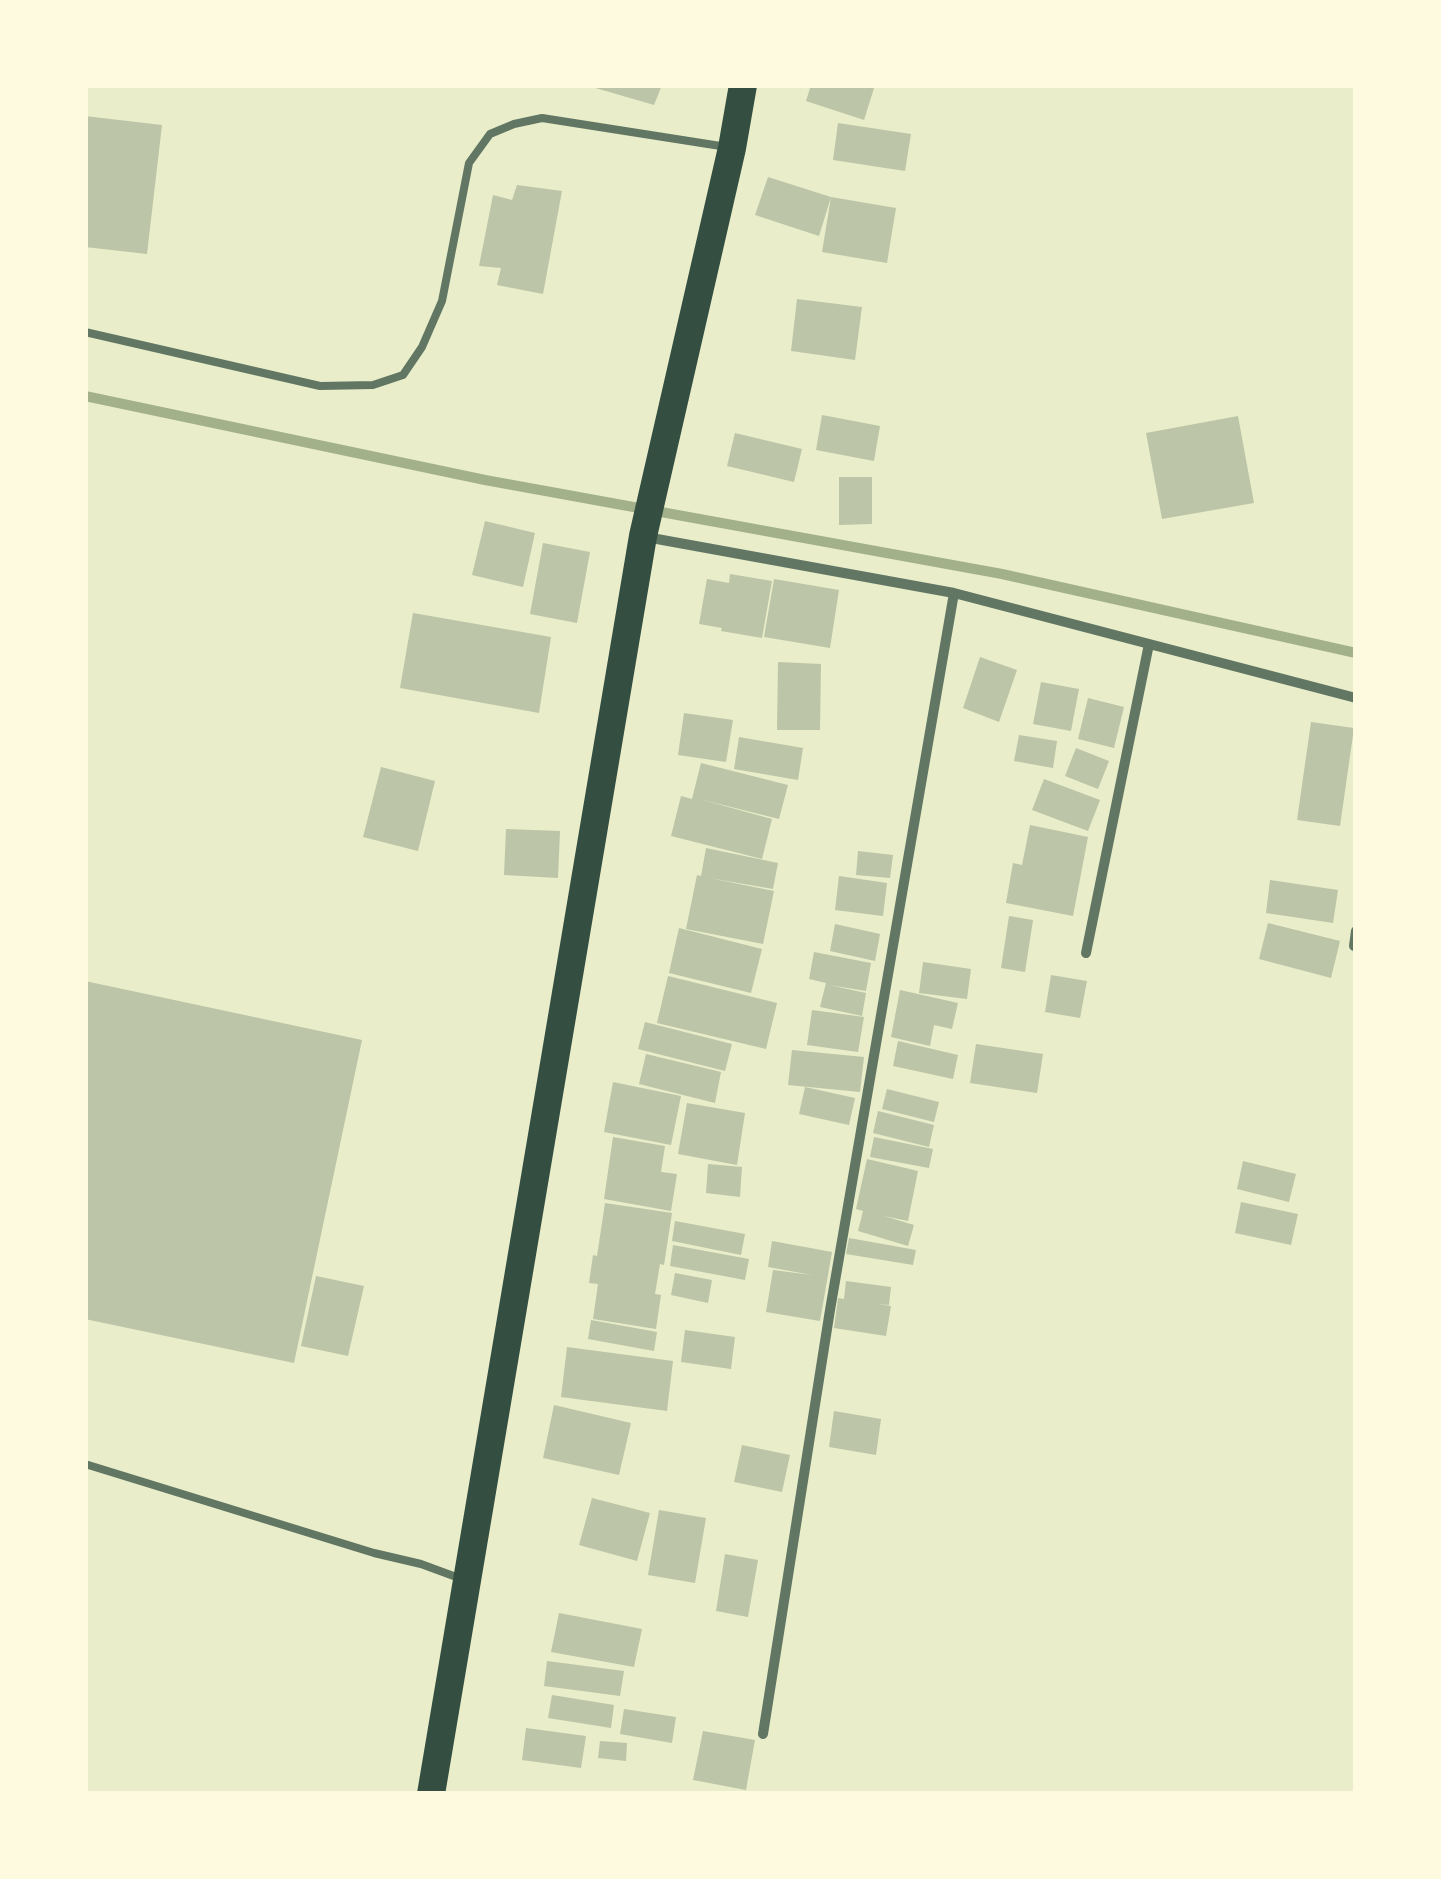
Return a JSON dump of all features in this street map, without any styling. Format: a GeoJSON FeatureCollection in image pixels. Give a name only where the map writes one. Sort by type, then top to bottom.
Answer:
{"type":"FeatureCollection","features":[{"type":"Feature","properties":{"kind":"highway"},"geometry":{"type":"LineString","coordinates":[[431,1794],[645,529],[743,85]]}},
{"type":"Feature","properties":{"kind":"street"},"geometry":{"type":"LineString","coordinates":[[645,529],[954,593],[1356,698]]}},
{"type":"Feature","properties":{"kind":"street"},"geometry":{"type":"LineString","coordinates":[[763,1734],[830,1310],[954,593]]}},
{"type":"Feature","properties":{"kind":"street"},"geometry":{"type":"LineString","coordinates":[[1086,953],[1149,644]]}},
{"type":"Feature","properties":{"kind":"street"},"geometry":{"type":"LineString","coordinates":[[1354,946],[1356,931]]}},
{"type":"Feature","properties":{"kind":"lane"},"geometry":{"type":"LineString","coordinates":[[85,332],[320,386],[373,386],[403,375],[422,346],[442,301],[470,163],[490,134],[542,118],[732,148]]}},
{"type":"Feature","properties":{"kind":"lane"},"geometry":{"type":"LineString","coordinates":[[85,1464],[468,1581]]}},
{"type":"Feature","properties":{"kind":"building"},"geometry":{"type":"Polygon","coordinates":[[[585,85],[662,85],[654,105],[585,85]]]}},
{"type":"Feature","properties":{"kind":"building"},"geometry":{"type":"Polygon","coordinates":[[[811,85],[875,85],[864,120],[806,101],[811,85]]]}},
{"type":"Feature","properties":{"kind":"building"},"geometry":{"type":"Polygon","coordinates":[[[85,116],[162,125],[147,254],[85,247],[85,116]]]}},
{"type":"Feature","properties":{"kind":"building"},"geometry":{"type":"Polygon","coordinates":[[[838,123],[911,134],[905,171],[833,160],[838,123]]]}},
{"type":"Feature","properties":{"kind":"building"},"geometry":{"type":"Polygon","coordinates":[[[768,177],[831,197],[819,236],[755,215],[768,177]]]}},
{"type":"Feature","properties":{"kind":"building"},"geometry":{"type":"Polygon","coordinates":[[[517,185],[562,191],[543,294],[497,285],[501,268],[479,266],[493,195],[512,200],[517,185]]]}},
{"type":"Feature","properties":{"kind":"building"},"geometry":{"type":"Polygon","coordinates":[[[831,197],[896,208],[887,263],[822,252],[831,197]]]}},
{"type":"Feature","properties":{"kind":"building"},"geometry":{"type":"Polygon","coordinates":[[[797,299],[862,307],[855,360],[791,351],[797,299]]]}},
{"type":"Feature","properties":{"kind":"building"},"geometry":{"type":"Polygon","coordinates":[[[822,415],[880,426],[874,461],[816,450],[822,415]]]}},
{"type":"Feature","properties":{"kind":"building"},"geometry":{"type":"Polygon","coordinates":[[[1238,416],[1254,503],[1162,519],[1146,433],[1238,416]]]}},
{"type":"Feature","properties":{"kind":"building"},"geometry":{"type":"Polygon","coordinates":[[[735,433],[802,449],[794,482],[727,466],[735,433]]]}},
{"type":"Feature","properties":{"kind":"building"},"geometry":{"type":"Polygon","coordinates":[[[839,477],[872,477],[872,524],[839,525],[839,477]]]}},
{"type":"Feature","properties":{"kind":"building"},"geometry":{"type":"Polygon","coordinates":[[[485,521],[535,533],[523,587],[472,575],[485,521]]]}},
{"type":"Feature","properties":{"kind":"building"},"geometry":{"type":"Polygon","coordinates":[[[543,543],[590,552],[577,623],[530,614],[543,543]]]}},
{"type":"Feature","properties":{"kind":"building"},"geometry":{"type":"Polygon","coordinates":[[[730,574],[772,581],[762,638],[699,624],[707,579],[729,583],[730,574]]]}},
{"type":"Feature","properties":{"kind":"building"},"geometry":{"type":"Polygon","coordinates":[[[774,579],[839,590],[830,648],[764,637],[774,579]]]}},
{"type":"Feature","properties":{"kind":"building"},"geometry":{"type":"Polygon","coordinates":[[[413,613],[551,637],[539,713],[400,688],[413,613]]]}},
{"type":"Feature","properties":{"kind":"building"},"geometry":{"type":"Polygon","coordinates":[[[980,657],[1017,670],[999,722],[963,708],[980,657]]]}},
{"type":"Feature","properties":{"kind":"building"},"geometry":{"type":"Polygon","coordinates":[[[778,662],[821,664],[820,730],[777,730],[778,662]]]}},
{"type":"Feature","properties":{"kind":"building"},"geometry":{"type":"Polygon","coordinates":[[[1041,682],[1079,689],[1071,731],[1033,724],[1041,682]]]}},
{"type":"Feature","properties":{"kind":"building"},"geometry":{"type":"Polygon","coordinates":[[[1088,698],[1124,707],[1114,748],[1078,739],[1088,698]]]}},
{"type":"Feature","properties":{"kind":"building"},"geometry":{"type":"Polygon","coordinates":[[[684,713],[733,720],[726,762],[678,755],[684,713]]]}},
{"type":"Feature","properties":{"kind":"building"},"geometry":{"type":"Polygon","coordinates":[[[1311,722],[1354,728],[1340,826],[1297,820],[1311,722]]]}},
{"type":"Feature","properties":{"kind":"building"},"geometry":{"type":"Polygon","coordinates":[[[1019,735],[1057,741],[1053,768],[1014,761],[1019,735]]]}},
{"type":"Feature","properties":{"kind":"building"},"geometry":{"type":"Polygon","coordinates":[[[739,737],[803,748],[798,780],[734,769],[739,737]]]}},
{"type":"Feature","properties":{"kind":"building"},"geometry":{"type":"Polygon","coordinates":[[[1076,748],[1109,761],[1098,789],[1065,776],[1076,748]]]}},
{"type":"Feature","properties":{"kind":"building"},"geometry":{"type":"Polygon","coordinates":[[[701,763],[788,785],[779,819],[699,799],[772,819],[762,859],[671,836],[681,796],[692,799],[701,763]]]}},
{"type":"Feature","properties":{"kind":"building"},"geometry":{"type":"Polygon","coordinates":[[[381,767],[435,781],[418,851],[363,837],[381,767]]]}},
{"type":"Feature","properties":{"kind":"building"},"geometry":{"type":"Polygon","coordinates":[[[1044,779],[1100,800],[1088,831],[1032,810],[1044,779]]]}},
{"type":"Feature","properties":{"kind":"building"},"geometry":{"type":"Polygon","coordinates":[[[1030,825],[1088,837],[1073,916],[1006,903],[1013,863],[1022,865],[1030,825]]]}},
{"type":"Feature","properties":{"kind":"building"},"geometry":{"type":"Polygon","coordinates":[[[506,829],[560,831],[558,878],[504,875],[506,829]]]}},
{"type":"Feature","properties":{"kind":"building"},"geometry":{"type":"Polygon","coordinates":[[[706,848],[778,863],[773,889],[709,878],[774,891],[763,944],[686,929],[706,848]]]}},
{"type":"Feature","properties":{"kind":"building"},"geometry":{"type":"Polygon","coordinates":[[[858,851],[893,855],[890,878],[856,875],[858,851]]]}},
{"type":"Feature","properties":{"kind":"building"},"geometry":{"type":"Polygon","coordinates":[[[839,876],[887,883],[883,916],[835,910],[839,876]]]}},
{"type":"Feature","properties":{"kind":"building"},"geometry":{"type":"Polygon","coordinates":[[[1270,880],[1338,890],[1333,923],[1266,913],[1270,880]]]}},
{"type":"Feature","properties":{"kind":"building"},"geometry":{"type":"Polygon","coordinates":[[[1009,916],[1033,920],[1025,972],[1001,968],[1009,916]]]}},
{"type":"Feature","properties":{"kind":"building"},"geometry":{"type":"Polygon","coordinates":[[[1268,923],[1340,941],[1331,978],[1259,959],[1268,923]]]}},
{"type":"Feature","properties":{"kind":"building"},"geometry":{"type":"Polygon","coordinates":[[[835,924],[880,934],[875,961],[830,951],[835,924]]]}},
{"type":"Feature","properties":{"kind":"building"},"geometry":{"type":"Polygon","coordinates":[[[679,928],[762,949],[751,993],[669,973],[679,928]]]}},
{"type":"Feature","properties":{"kind":"building"},"geometry":{"type":"Polygon","coordinates":[[[814,952],[871,963],[866,991],[829,985],[866,993],[862,1016],[820,1007],[826,983],[809,979],[814,952]]]}},
{"type":"Feature","properties":{"kind":"building"},"geometry":{"type":"Polygon","coordinates":[[[923,962],[971,969],[967,999],[919,993],[923,962]]]}},
{"type":"Feature","properties":{"kind":"building"},"geometry":{"type":"Polygon","coordinates":[[[1051,975],[1087,981],[1080,1018],[1045,1012],[1051,975]]]}},
{"type":"Feature","properties":{"kind":"building"},"geometry":{"type":"Polygon","coordinates":[[[668,976],[777,1003],[766,1049],[657,1023],[668,976]]]}},
{"type":"Feature","properties":{"kind":"building"},"geometry":{"type":"Polygon","coordinates":[[[85,981],[362,1040],[294,1363],[85,1319],[85,981]]]}},
{"type":"Feature","properties":{"kind":"building"},"geometry":{"type":"Polygon","coordinates":[[[900,990],[958,1003],[952,1029],[934,1025],[930,1046],[891,1037],[900,990]]]}},
{"type":"Feature","properties":{"kind":"building"},"geometry":{"type":"Polygon","coordinates":[[[812,1010],[864,1017],[858,1052],[807,1045],[812,1010]]]}},
{"type":"Feature","properties":{"kind":"building"},"geometry":{"type":"Polygon","coordinates":[[[645,1022],[732,1044],[725,1071],[638,1049],[645,1022]]]}},
{"type":"Feature","properties":{"kind":"building"},"geometry":{"type":"Polygon","coordinates":[[[898,1041],[958,1055],[953,1079],[893,1066],[898,1041]]]}},
{"type":"Feature","properties":{"kind":"building"},"geometry":{"type":"Polygon","coordinates":[[[976,1044],[1043,1054],[1037,1093],[970,1083],[976,1044]]]}},
{"type":"Feature","properties":{"kind":"building"},"geometry":{"type":"Polygon","coordinates":[[[792,1050],[864,1057],[860,1092],[788,1085],[792,1050]]]}},
{"type":"Feature","properties":{"kind":"building"},"geometry":{"type":"Polygon","coordinates":[[[646,1054],[721,1072],[715,1103],[639,1084],[646,1054]]]}},
{"type":"Feature","properties":{"kind":"building"},"geometry":{"type":"Polygon","coordinates":[[[613,1082],[681,1096],[671,1145],[604,1132],[613,1082]]]}},
{"type":"Feature","properties":{"kind":"building"},"geometry":{"type":"Polygon","coordinates":[[[805,1087],[855,1098],[849,1125],[799,1114],[805,1087]]]}},
{"type":"Feature","properties":{"kind":"building"},"geometry":{"type":"Polygon","coordinates":[[[887,1089],[939,1102],[934,1122],[882,1109],[887,1089]]]}},
{"type":"Feature","properties":{"kind":"building"},"geometry":{"type":"Polygon","coordinates":[[[687,1103],[745,1113],[737,1165],[678,1154],[687,1103]]]}},
{"type":"Feature","properties":{"kind":"building"},"geometry":{"type":"Polygon","coordinates":[[[878,1111],[934,1125],[929,1147],[873,1133],[878,1111]]]}},
{"type":"Feature","properties":{"kind":"building"},"geometry":{"type":"Polygon","coordinates":[[[613,1137],[665,1146],[661,1172],[677,1174],[671,1211],[604,1199],[613,1137]]]}},
{"type":"Feature","properties":{"kind":"building"},"geometry":{"type":"Polygon","coordinates":[[[874,1137],[933,1149],[929,1168],[870,1157],[874,1137]]]}},
{"type":"Feature","properties":{"kind":"building"},"geometry":{"type":"Polygon","coordinates":[[[867,1159],[918,1171],[908,1221],[884,1216],[914,1225],[908,1246],[858,1231],[863,1211],[856,1209],[867,1159]]]}},
{"type":"Feature","properties":{"kind":"building"},"geometry":{"type":"Polygon","coordinates":[[[1243,1161],[1296,1174],[1289,1202],[1237,1189],[1243,1161]]]}},
{"type":"Feature","properties":{"kind":"building"},"geometry":{"type":"Polygon","coordinates":[[[708,1164],[742,1167],[740,1197],[706,1193],[708,1164]]]}},
{"type":"Feature","properties":{"kind":"building"},"geometry":{"type":"Polygon","coordinates":[[[1241,1202],[1298,1214],[1291,1245],[1235,1233],[1241,1202]]]}},
{"type":"Feature","properties":{"kind":"building"},"geometry":{"type":"Polygon","coordinates":[[[605,1203],[672,1213],[655,1294],[661,1295],[656,1329],[593,1319],[598,1284],[589,1283],[605,1203]]]}},
{"type":"Feature","properties":{"kind":"building"},"geometry":{"type":"Polygon","coordinates":[[[675,1221],[745,1234],[741,1255],[672,1241],[675,1221]]]}},
{"type":"Feature","properties":{"kind":"building"},"geometry":{"type":"Polygon","coordinates":[[[849,1238],[916,1250],[913,1265],[846,1254],[849,1238]]]}},
{"type":"Feature","properties":{"kind":"building"},"geometry":{"type":"Polygon","coordinates":[[[772,1241],[832,1252],[820,1321],[766,1312],[773,1270],[812,1275],[768,1267],[772,1241]]]}},
{"type":"Feature","properties":{"kind":"building"},"geometry":{"type":"Polygon","coordinates":[[[673,1245],[749,1259],[745,1280],[670,1266],[673,1245]]]}},
{"type":"Feature","properties":{"kind":"building"},"geometry":{"type":"Polygon","coordinates":[[[675,1273],[712,1280],[708,1303],[671,1295],[675,1273]]]}},
{"type":"Feature","properties":{"kind":"building"},"geometry":{"type":"Polygon","coordinates":[[[316,1276],[364,1286],[348,1356],[301,1346],[316,1276]]]}},
{"type":"Feature","properties":{"kind":"building"},"geometry":{"type":"Polygon","coordinates":[[[846,1281],[891,1287],[889,1305],[877,1304],[891,1306],[886,1336],[834,1328],[838,1298],[844,1299],[846,1281]]]}},
{"type":"Feature","properties":{"kind":"building"},"geometry":{"type":"Polygon","coordinates":[[[591,1320],[657,1332],[654,1351],[588,1339],[591,1320]]]}},
{"type":"Feature","properties":{"kind":"building"},"geometry":{"type":"Polygon","coordinates":[[[685,1330],[735,1337],[731,1369],[681,1362],[685,1330]]]}},
{"type":"Feature","properties":{"kind":"building"},"geometry":{"type":"Polygon","coordinates":[[[567,1347],[673,1361],[667,1411],[561,1397],[567,1347]]]}},
{"type":"Feature","properties":{"kind":"building"},"geometry":{"type":"Polygon","coordinates":[[[554,1405],[631,1423],[619,1475],[543,1458],[554,1405]]]}},
{"type":"Feature","properties":{"kind":"building"},"geometry":{"type":"Polygon","coordinates":[[[834,1411],[881,1419],[876,1455],[829,1447],[834,1411]]]}},
{"type":"Feature","properties":{"kind":"building"},"geometry":{"type":"Polygon","coordinates":[[[742,1445],[790,1455],[782,1492],[734,1482],[742,1445]]]}},
{"type":"Feature","properties":{"kind":"building"},"geometry":{"type":"Polygon","coordinates":[[[592,1498],[650,1513],[637,1561],[579,1545],[592,1498]]]}},
{"type":"Feature","properties":{"kind":"building"},"geometry":{"type":"Polygon","coordinates":[[[659,1510],[706,1518],[695,1583],[648,1575],[659,1510]]]}},
{"type":"Feature","properties":{"kind":"building"},"geometry":{"type":"Polygon","coordinates":[[[725,1554],[758,1560],[748,1617],[716,1611],[725,1554]]]}},
{"type":"Feature","properties":{"kind":"building"},"geometry":{"type":"Polygon","coordinates":[[[559,1613],[642,1629],[634,1667],[551,1652],[559,1613]]]}},
{"type":"Feature","properties":{"kind":"building"},"geometry":{"type":"Polygon","coordinates":[[[547,1661],[624,1671],[620,1696],[544,1686],[547,1661]]]}},
{"type":"Feature","properties":{"kind":"building"},"geometry":{"type":"Polygon","coordinates":[[[552,1695],[614,1705],[611,1728],[548,1718],[552,1695]]]}},
{"type":"Feature","properties":{"kind":"building"},"geometry":{"type":"Polygon","coordinates":[[[624,1709],[676,1717],[672,1743],[620,1734],[624,1709]]]}},
{"type":"Feature","properties":{"kind":"building"},"geometry":{"type":"Polygon","coordinates":[[[526,1728],[586,1736],[581,1768],[522,1760],[526,1728]]]}},
{"type":"Feature","properties":{"kind":"building"},"geometry":{"type":"Polygon","coordinates":[[[703,1731],[755,1740],[746,1790],[693,1780],[703,1731]]]}},
{"type":"Feature","properties":{"kind":"building"},"geometry":{"type":"Polygon","coordinates":[[[600,1741],[627,1743],[626,1761],[598,1758],[600,1741]]]}},
{"type":"Feature","properties":{"kind":"waterway"},"geometry":{"type":"LineString","coordinates":[[85,396],[485,480],[1002,574],[1356,653]]}}]}
